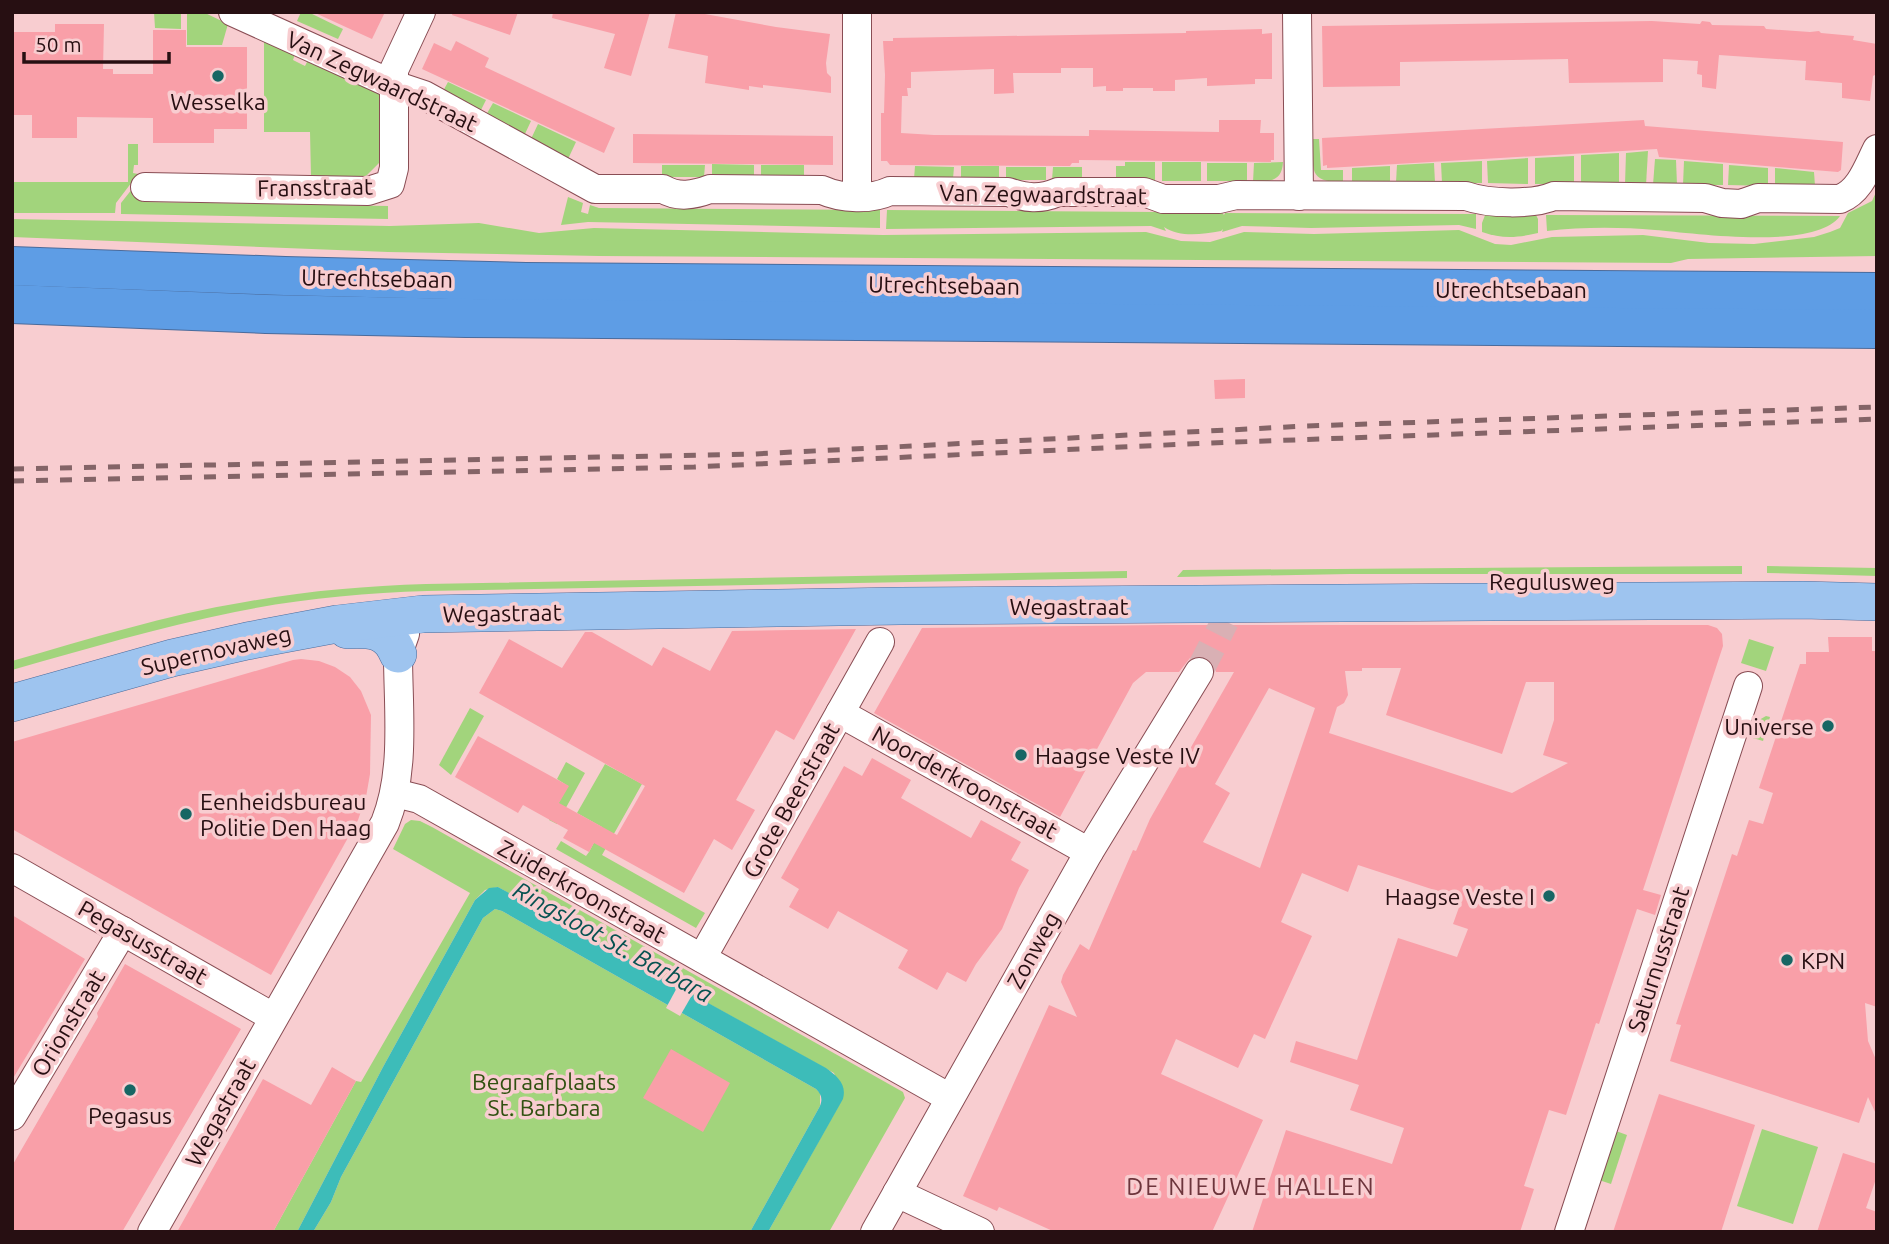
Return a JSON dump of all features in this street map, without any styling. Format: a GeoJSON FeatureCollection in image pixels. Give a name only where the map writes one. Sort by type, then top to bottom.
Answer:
{"type":"FeatureCollection","features":[{"type":"Feature","properties":{"kind":"highway","name":"Utrechtsebaan"},"geometry":{"type":"LineString","coordinates":[[12,266],[526,282],[1877,292]]}},
{"type":"Feature","properties":{"kind":"highway","name":"Utrechtsebaan"},"geometry":{"type":"LineString","coordinates":[[12,304],[440,318],[1877,329]]}},
{"type":"Feature","properties":{"kind":"main road","name":"Regulusweg"},"geometry":{"type":"LineString","coordinates":[[1227,603],[1877,581]]}},
{"type":"Feature","properties":{"kind":"main road","name":"Regulusweg"},"geometry":{"type":"LineString","coordinates":[[1227,603],[1803,600],[1877,602]]}},
{"type":"Feature","properties":{"kind":"main road","name":"Wegastraat"},"geometry":{"type":"LineString","coordinates":[[421,605],[914,606],[1227,603]]}},
{"type":"Feature","properties":{"kind":"main road","name":"Supernovaweg"},"geometry":{"type":"LineString","coordinates":[[12,677],[243,617],[327,604],[421,605]]}},
{"type":"Feature","properties":{"kind":"main road","name":"Supernovaweg"},"geometry":{"type":"LineString","coordinates":[[12,703],[195,653],[421,605]]}},
{"type":"Feature","properties":{"kind":"main road"},"geometry":{"type":"LineString","coordinates":[[337,624],[347,630],[368,630],[384,634],[393,643],[398,654]]}},
{"type":"Feature","properties":{"kind":"street","name":"Van Zegwaardstraat"},"geometry":{"type":"LineString","coordinates":[[233,12],[394,85],[424,95],[595,189],[663,189],[672,194],[694,194],[709,189],[822,190],[836,196],[879,196],[890,191],[1008,192],[1023,197],[1045,198],[1058,192],[1144,192],[1163,199],[1219,199],[1236,195],[1466,196],[1481,201],[1543,201],[1554,196],[1705,198],[1722,203],[1741,204],[1758,198],[1840,199],[1850,195],[1859,184],[1877,149]]}},
{"type":"Feature","properties":{"kind":"street","name":"Fransstraat"},"geometry":{"type":"LineString","coordinates":[[145,187],[368,191],[390,184],[394,168],[394,70],[421,12]]}},
{"type":"Feature","properties":{"kind":"street"},"geometry":{"type":"LineString","coordinates":[[857,12],[857,196]]}},
{"type":"Feature","properties":{"kind":"street"},"geometry":{"type":"LineString","coordinates":[[1297,12],[1299,196]]}},
{"type":"Feature","properties":{"kind":"street","name":"Wegastraat"},"geometry":{"type":"LineString","coordinates":[[152,1232],[385,823],[395,793],[398,761],[398,654],[421,605]]}},
{"type":"Feature","properties":{"kind":"street","name":"Grote Beerstraat"},"geometry":{"type":"LineString","coordinates":[[702,958],[880,642]]}},
{"type":"Feature","properties":{"kind":"street","name":"Zonweg"},"geometry":{"type":"LineString","coordinates":[[875,1232],[1089,852],[1199,672]]}},
{"type":"Feature","properties":{"kind":"street","name":"Saturnusstraat"},"geometry":{"type":"LineString","coordinates":[[1569,1232],[1748,686]]}},
{"type":"Feature","properties":{"kind":"street","name":"Noorderkroonstraat"},"geometry":{"type":"LineString","coordinates":[[840,713],[1089,852]]}},
{"type":"Feature","properties":{"kind":"street","name":"Zuiderkroonstraat"},"geometry":{"type":"LineString","coordinates":[[395,793],[419,799],[950,1098]]}},
{"type":"Feature","properties":{"kind":"street","name":"Pegasusstraat"},"geometry":{"type":"LineString","coordinates":[[12,868],[273,1017]]}},
{"type":"Feature","properties":{"kind":"street","name":"Orionstraat"},"geometry":{"type":"LineString","coordinates":[[12,1116],[123,931]]}},
{"type":"Feature","properties":{"kind":"street"},"geometry":{"type":"LineString","coordinates":[[897,1192],[980,1232]]}},
{"type":"Feature","properties":{"kind":"green space"},"geometry":{"type":"Polygon","coordinates":[[[154,12],[181,12],[181,29],[155,28],[154,12]]]}},
{"type":"Feature","properties":{"kind":"green space"},"geometry":{"type":"Polygon","coordinates":[[[187,12],[203,12],[228,24],[222,45],[187,45],[187,12]]]}},
{"type":"Feature","properties":{"kind":"green space"},"geometry":{"type":"Polygon","coordinates":[[[301,12],[308,12],[343,29],[338,39],[297,21],[301,12]]]}},
{"type":"Feature","properties":{"kind":"green space"},"geometry":{"type":"Polygon","coordinates":[[[264,40],[295,54],[293,60],[305,66],[308,60],[377,91],[380,95],[379,163],[366,176],[311,176],[310,132],[264,132],[264,40]]]}},
{"type":"Feature","properties":{"kind":"green space"},"geometry":{"type":"Polygon","coordinates":[[[448,82],[486,100],[480,112],[442,93],[448,82]]]}},
{"type":"Feature","properties":{"kind":"green space"},"geometry":{"type":"Polygon","coordinates":[[[493,103],[531,121],[524,136],[486,115],[493,103]]]}},
{"type":"Feature","properties":{"kind":"green space"},"geometry":{"type":"Polygon","coordinates":[[[538,124],[576,142],[568,159],[531,139],[538,124]]]}},
{"type":"Feature","properties":{"kind":"green space"},"geometry":{"type":"Polygon","coordinates":[[[1312,139],[1319,139],[1321,170],[1343,170],[1343,182],[1318,177],[1313,166],[1312,139]]]}},
{"type":"Feature","properties":{"kind":"green space"},"geometry":{"type":"Polygon","coordinates":[[[128,144],[138,144],[138,165],[134,165],[133,173],[138,174],[116,203],[115,213],[12,213],[12,182],[128,182],[128,144]]]}},
{"type":"Feature","properties":{"kind":"green space"},"geometry":{"type":"Polygon","coordinates":[[[1648,151],[1646,185],[1625,184],[1626,153],[1648,151]]]}},
{"type":"Feature","properties":{"kind":"green space"},"geometry":{"type":"Polygon","coordinates":[[[1619,153],[1619,184],[1581,184],[1581,155],[1619,153]]]}},
{"type":"Feature","properties":{"kind":"green space"},"geometry":{"type":"Polygon","coordinates":[[[1574,156],[1574,184],[1535,184],[1535,158],[1574,156]]]}},
{"type":"Feature","properties":{"kind":"green space"},"geometry":{"type":"Polygon","coordinates":[[[1528,158],[1528,184],[1488,183],[1487,161],[1528,158]]]}},
{"type":"Feature","properties":{"kind":"green space"},"geometry":{"type":"Polygon","coordinates":[[[1655,159],[1676,160],[1677,185],[1653,185],[1655,159]]]}},
{"type":"Feature","properties":{"kind":"green space"},"geometry":{"type":"Polygon","coordinates":[[[1482,161],[1482,183],[1442,183],[1441,163],[1482,161]]]}},
{"type":"Feature","properties":{"kind":"green space"},"geometry":{"type":"Polygon","coordinates":[[[1684,161],[1723,164],[1723,185],[1683,185],[1684,161]]]}},
{"type":"Feature","properties":{"kind":"green space"},"geometry":{"type":"Polygon","coordinates":[[[1125,162],[1155,162],[1155,180],[1116,181],[1116,166],[1125,166],[1125,162]]]}},
{"type":"Feature","properties":{"kind":"green space"},"geometry":{"type":"Polygon","coordinates":[[[1162,162],[1201,162],[1201,181],[1162,181],[1162,162]]]}},
{"type":"Feature","properties":{"kind":"green space"},"geometry":{"type":"Polygon","coordinates":[[[1283,162],[1278,177],[1270,181],[1253,182],[1254,163],[1283,162]]]}},
{"type":"Feature","properties":{"kind":"green space"},"geometry":{"type":"Polygon","coordinates":[[[1207,163],[1247,163],[1247,181],[1207,181],[1207,163]]]}},
{"type":"Feature","properties":{"kind":"green space"},"geometry":{"type":"Polygon","coordinates":[[[1434,163],[1435,183],[1396,182],[1397,165],[1434,163]]]}},
{"type":"Feature","properties":{"kind":"green space"},"geometry":{"type":"Polygon","coordinates":[[[712,164],[754,165],[754,178],[712,178],[712,164]]]}},
{"type":"Feature","properties":{"kind":"green space"},"geometry":{"type":"Polygon","coordinates":[[[662,165],[705,165],[704,177],[662,177],[662,165]]]}},
{"type":"Feature","properties":{"kind":"green space"},"geometry":{"type":"Polygon","coordinates":[[[761,165],[804,165],[804,177],[761,177],[761,165]]]}},
{"type":"Feature","properties":{"kind":"green space"},"geometry":{"type":"Polygon","coordinates":[[[1729,165],[1768,168],[1768,186],[1728,185],[1729,165]]]}},
{"type":"Feature","properties":{"kind":"green space"},"geometry":{"type":"Polygon","coordinates":[[[915,166],[954,167],[953,179],[914,179],[915,166]]]}},
{"type":"Feature","properties":{"kind":"green space"},"geometry":{"type":"Polygon","coordinates":[[[961,166],[999,166],[999,179],[961,179],[961,166]]]}},
{"type":"Feature","properties":{"kind":"green space"},"geometry":{"type":"Polygon","coordinates":[[[1390,166],[1390,183],[1352,182],[1352,168],[1390,166]]]}},
{"type":"Feature","properties":{"kind":"green space"},"geometry":{"type":"Polygon","coordinates":[[[1006,167],[1046,167],[1046,180],[1006,180],[1006,167]]]}},
{"type":"Feature","properties":{"kind":"green space"},"geometry":{"type":"Polygon","coordinates":[[[1053,167],[1082,167],[1082,181],[1052,180],[1053,167]]]}},
{"type":"Feature","properties":{"kind":"green space"},"geometry":{"type":"Polygon","coordinates":[[[1775,168],[1814,172],[1815,186],[1775,186],[1775,168]]]}},
{"type":"Feature","properties":{"kind":"green space"},"geometry":{"type":"Polygon","coordinates":[[[140,179],[142,202],[388,206],[388,219],[121,214],[121,203],[140,179]]]}},
{"type":"Feature","properties":{"kind":"green space"},"geometry":{"type":"Polygon","coordinates":[[[1877,190],[1877,256],[1688,259],[1671,263],[599,256],[388,252],[12,237],[12,219],[390,226],[479,223],[539,233],[594,228],[883,235],[1146,232],[1181,241],[1210,242],[1244,232],[1314,234],[1459,230],[1495,244],[1511,245],[1552,237],[1643,235],[1709,243],[1754,244],[1814,237],[1840,228],[1848,213],[1872,201],[1877,190]]]}},
{"type":"Feature","properties":{"kind":"green space"},"geometry":{"type":"Polygon","coordinates":[[[568,197],[583,203],[581,212],[588,214],[590,205],[599,208],[880,210],[880,228],[588,222],[561,225],[568,197]]]}},
{"type":"Feature","properties":{"kind":"green space"},"geometry":{"type":"Polygon","coordinates":[[[887,210],[1160,214],[1163,210],[1220,210],[1224,215],[1476,214],[1476,229],[1459,225],[1311,228],[1242,226],[1222,232],[1223,229],[1192,234],[1151,226],[886,229],[887,210]]]}},
{"type":"Feature","properties":{"kind":"green space"},"geometry":{"type":"Polygon","coordinates":[[[1487,210],[1534,211],[1538,219],[1538,233],[1510,237],[1482,232],[1487,210]]]}},
{"type":"Feature","properties":{"kind":"green space"},"geometry":{"type":"Polygon","coordinates":[[[1546,215],[1840,216],[1826,227],[1806,233],[1752,237],[1628,228],[1547,231],[1546,215]]]}},
{"type":"Feature","properties":{"kind":"green space"},"geometry":{"type":"Polygon","coordinates":[[[1742,566],[1742,574],[1177,577],[1183,570],[1742,566]]]}},
{"type":"Feature","properties":{"kind":"green space"},"geometry":{"type":"Polygon","coordinates":[[[1767,566],[1877,568],[1877,576],[1767,573],[1767,566]]]}},
{"type":"Feature","properties":{"kind":"green space"},"geometry":{"type":"Polygon","coordinates":[[[1127,571],[1127,578],[427,591],[354,595],[259,607],[207,618],[12,670],[12,661],[215,607],[290,595],[380,586],[1127,571]]]}},
{"type":"Feature","properties":{"kind":"green space"},"geometry":{"type":"Polygon","coordinates":[[[1749,639],[1774,647],[1766,671],[1741,663],[1749,639]]]}},
{"type":"Feature","properties":{"kind":"green space"},"geometry":{"type":"Polygon","coordinates":[[[470,708],[484,716],[451,775],[439,765],[470,708]]]}},
{"type":"Feature","properties":{"kind":"green space"},"geometry":{"type":"Polygon","coordinates":[[[1770,717],[1763,741],[1746,736],[1759,720],[1770,717]]]}},
{"type":"Feature","properties":{"kind":"green space"},"geometry":{"type":"Polygon","coordinates":[[[566,762],[585,773],[557,824],[549,820],[568,786],[557,779],[566,762]]]}},
{"type":"Feature","properties":{"kind":"green space"},"geometry":{"type":"Polygon","coordinates":[[[605,764],[642,784],[602,855],[705,913],[696,928],[556,849],[561,841],[586,856],[589,852],[602,827],[577,813],[605,764]]]}},
{"type":"Feature","properties":{"kind":"green space"},"geometry":{"type":"Polygon","coordinates":[[[411,820],[432,827],[903,1092],[905,1098],[829,1232],[768,1232],[843,1098],[834,1073],[498,887],[485,890],[475,900],[383,1067],[297,1232],[273,1232],[356,1081],[361,1082],[470,893],[393,849],[405,824],[411,820]]]}},
{"type":"Feature","properties":{"kind":"green space","name":"Begraafplaats St. Barbara"},"geometry":{"type":"Polygon","coordinates":[[[495,909],[820,1093],[820,1106],[750,1232],[313,1232],[483,918],[495,909]]]}},
{"type":"Feature","properties":{"kind":"green space"},"geometry":{"type":"Polygon","coordinates":[[[1762,1129],[1818,1147],[1793,1224],[1737,1206],[1762,1129]]]}},
{"type":"Feature","properties":{"kind":"green space"},"geometry":{"type":"Polygon","coordinates":[[[1616,1131],[1627,1135],[1611,1184],[1599,1180],[1616,1131]]]}},
{"type":"Feature","properties":{"kind":"water"},"geometry":{"type":"Polygon","coordinates":[[[498,887],[826,1068],[840,1081],[844,1089],[843,1099],[768,1232],[750,1232],[820,1106],[818,1091],[495,909],[483,918],[313,1232],[297,1232],[383,1067],[475,900],[489,888],[498,887]]]}},
{"type":"Feature","properties":{"kind":"pier"},"geometry":{"type":"Polygon","coordinates":[[[680,982],[695,990],[680,1016],[666,1008],[680,982]]]}},
{"type":"Feature","properties":{"kind":"building"},"geometry":{"type":"Polygon","coordinates":[[[313,12],[385,12],[372,39],[313,12]]]}},
{"type":"Feature","properties":{"kind":"building"},"geometry":{"type":"Polygon","coordinates":[[[453,12],[518,12],[510,35],[452,15],[453,12]]]}},
{"type":"Feature","properties":{"kind":"building"},"geometry":{"type":"Polygon","coordinates":[[[553,12],[650,12],[631,76],[604,68],[615,34],[552,18],[553,12]]]}},
{"type":"Feature","properties":{"kind":"building"},"geometry":{"type":"Polygon","coordinates":[[[676,12],[694,12],[830,34],[826,63],[827,73],[831,77],[831,93],[763,85],[763,88],[749,86],[749,90],[705,83],[708,56],[668,48],[676,12]]]}},
{"type":"Feature","properties":{"kind":"building"},"geometry":{"type":"Polygon","coordinates":[[[1652,21],[1700,24],[1702,21],[1712,25],[1819,31],[1854,36],[1853,40],[1877,44],[1877,74],[1873,76],[1870,101],[1842,98],[1842,83],[1805,80],[1806,61],[1719,55],[1716,89],[1702,87],[1702,75],[1697,74],[1698,61],[1663,59],[1663,82],[1569,83],[1568,59],[1400,62],[1400,86],[1323,87],[1322,26],[1652,21]]]}},
{"type":"Feature","properties":{"kind":"building"},"geometry":{"type":"Polygon","coordinates":[[[55,24],[104,24],[103,69],[113,69],[113,74],[153,74],[153,30],[186,30],[186,47],[247,47],[247,129],[214,129],[214,143],[153,143],[153,118],[77,117],[77,138],[32,138],[32,115],[13,115],[12,32],[55,32],[55,24]]]}},
{"type":"Feature","properties":{"kind":"building"},"geometry":{"type":"Polygon","coordinates":[[[1262,29],[1262,34],[1272,33],[1272,79],[1255,79],[1255,84],[1207,86],[1207,78],[1175,80],[1175,91],[1123,88],[1123,91],[1106,91],[1106,86],[1093,87],[1093,68],[1061,68],[1061,73],[1013,73],[1014,93],[994,94],[994,69],[911,72],[908,96],[902,96],[901,133],[1089,136],[1089,130],[1219,132],[1219,120],[1261,120],[1260,133],[1274,133],[1274,160],[1271,162],[1079,160],[1079,163],[1072,163],[1070,166],[890,165],[887,161],[881,161],[881,113],[884,113],[885,75],[883,41],[893,41],[893,38],[1186,33],[1262,29]]]}},
{"type":"Feature","properties":{"kind":"building"},"geometry":{"type":"Polygon","coordinates":[[[456,41],[489,58],[485,67],[615,128],[604,153],[422,69],[434,43],[451,51],[456,41]]]}},
{"type":"Feature","properties":{"kind":"building"},"geometry":{"type":"Polygon","coordinates":[[[1644,120],[1645,126],[1843,142],[1841,170],[1838,172],[1659,157],[1657,149],[1327,168],[1327,165],[1323,166],[1322,138],[1644,120]]]}},
{"type":"Feature","properties":{"kind":"building"},"geometry":{"type":"Polygon","coordinates":[[[633,134],[833,136],[833,165],[633,163],[633,134]]]}},
{"type":"Feature","properties":{"kind":"building"},"geometry":{"type":"Polygon","coordinates":[[[1245,379],[1245,398],[1215,399],[1214,380],[1245,379]]]}},
{"type":"Feature","properties":{"kind":"building"},"geometry":{"type":"Polygon","coordinates":[[[1708,625],[1717,628],[1722,634],[1723,646],[1643,890],[1661,895],[1655,915],[1637,909],[1566,1115],[1549,1110],[1524,1186],[1534,1189],[1520,1232],[1252,1232],[1286,1130],[1392,1164],[1404,1128],[1350,1110],[1359,1085],[1290,1062],[1296,1041],[1357,1060],[1398,938],[1457,957],[1468,929],[1453,924],[1462,899],[1358,865],[1348,892],[1302,873],[1281,922],[1312,936],[1265,1039],[1254,1034],[1238,1068],[1176,1039],[1161,1074],[1263,1120],[1212,1232],[1055,1232],[999,1207],[997,1211],[963,1196],[1049,1005],[1077,1017],[1061,982],[1063,975],[1080,944],[1089,950],[1133,850],[1136,851],[1150,819],[1234,672],[1216,672],[1208,658],[1199,655],[1190,658],[1179,672],[1146,672],[1133,683],[1060,817],[874,713],[922,628],[1708,625]],[[1362,668],[1362,671],[1345,671],[1348,695],[1344,703],[1337,707],[1329,733],[1512,793],[1568,763],[1543,755],[1554,720],[1554,682],[1526,682],[1502,754],[1386,715],[1401,668],[1362,668]],[[1269,688],[1215,784],[1230,793],[1203,842],[1260,868],[1315,708],[1269,688]]]}},
{"type":"Feature","properties":{"kind":"building"},"geometry":{"type":"Polygon","coordinates":[[[856,629],[794,740],[776,730],[736,800],[755,810],[732,850],[714,839],[684,893],[594,843],[589,852],[563,838],[568,830],[523,805],[518,813],[455,777],[478,736],[569,786],[559,803],[617,835],[645,786],[479,693],[509,639],[562,668],[585,632],[592,632],[652,666],[663,647],[710,671],[732,631],[856,629]]]}},
{"type":"Feature","properties":{"kind":"building","name":"KPN"},"geometry":{"type":"Polygon","coordinates":[[[1828,637],[1872,637],[1872,651],[1877,651],[1877,1007],[1865,1003],[1868,1041],[1877,1062],[1877,1116],[1868,1097],[1859,1123],[1670,1061],[1681,1025],[1676,1024],[1732,854],[1737,856],[1749,820],[1763,824],[1773,793],[1759,788],[1800,664],[1806,664],[1806,652],[1829,652],[1828,637]]]}},
{"type":"Feature","properties":{"kind":"building","name":"Eenheidsbureau Politie Den Haag"},"geometry":{"type":"Polygon","coordinates":[[[301,659],[319,661],[335,667],[350,677],[361,691],[371,715],[370,774],[358,820],[271,975],[12,829],[12,742],[301,659]]]}},
{"type":"Feature","properties":{"kind":"building"},"geometry":{"type":"Polygon","coordinates":[[[872,758],[911,780],[901,798],[971,838],[981,820],[1021,842],[1011,860],[1029,870],[1002,929],[966,982],[947,972],[937,990],[898,968],[908,950],[838,911],[828,929],[789,907],[799,889],[781,878],[844,766],[862,776],[872,758]]]}},
{"type":"Feature","properties":{"kind":"building"},"geometry":{"type":"Polygon","coordinates":[[[12,915],[85,959],[12,1080],[12,915]]]}},
{"type":"Feature","properties":{"kind":"building","name":"Pegasus"},"geometry":{"type":"Polygon","coordinates":[[[125,964],[241,1029],[122,1232],[12,1232],[12,1166],[98,1017],[97,1013],[125,964]]]}},
{"type":"Feature","properties":{"kind":"building"},"geometry":{"type":"Polygon","coordinates":[[[671,1049],[730,1083],[703,1132],[643,1098],[671,1049]]]}},
{"type":"Feature","properties":{"kind":"building"},"geometry":{"type":"Polygon","coordinates":[[[332,1067],[356,1081],[273,1232],[177,1232],[263,1079],[311,1105],[332,1067]]]}},
{"type":"Feature","properties":{"kind":"building"},"geometry":{"type":"Polygon","coordinates":[[[1659,1094],[1755,1125],[1721,1232],[1613,1232],[1659,1094]]]}},
{"type":"Feature","properties":{"kind":"building"},"geometry":{"type":"Polygon","coordinates":[[[1843,1153],[1877,1164],[1877,1176],[1866,1208],[1877,1212],[1877,1232],[1817,1232],[1843,1153]]]}},
{"type":"Feature","properties":{"kind":"tunnel"},"geometry":{"type":"LineString","coordinates":[[1199,672],[1225,621]]}},
{"type":"Feature","properties":{"kind":"railway"},"geometry":{"type":"LineString","coordinates":[[12,469],[754,454],[1307,426],[1877,407]]}},
{"type":"Feature","properties":{"kind":"railway"},"geometry":{"type":"LineString","coordinates":[[12,481],[694,467],[1209,443],[1877,419]]}},
{"type":"Feature","properties":{"kind":"place","name":"Wesselka"},"geometry":{"type":"Point","coordinates":[218,76]}},
{"type":"Feature","properties":{"kind":"place","name":"Universe"},"geometry":{"type":"Point","coordinates":[1828,726]}},
{"type":"Feature","properties":{"kind":"place","name":"Haagse Veste IV"},"geometry":{"type":"Point","coordinates":[1021,755]}},
{"type":"Feature","properties":{"kind":"place","name":"Eenheidsbureau Politie Den Haag"},"geometry":{"type":"Point","coordinates":[186,814]}},
{"type":"Feature","properties":{"kind":"place","name":"Haagse Veste I"},"geometry":{"type":"Point","coordinates":[1549,896]}},
{"type":"Feature","properties":{"kind":"place","name":"KPN"},"geometry":{"type":"Point","coordinates":[1787,960]}},
{"type":"Feature","properties":{"kind":"place","name":"Pegasus"},"geometry":{"type":"Point","coordinates":[130,1090]}},
{"type":"Feature","properties":{"kind":"district","name":"DE NIEUWE HALLEN"},"geometry":{"type":"Point","coordinates":[1251,1186]}},
{"type":"Feature","properties":{"kind":"water label","name":"Ringsloot St. Barbara"},"geometry":{"type":"Point","coordinates":[613,942]}}]}
